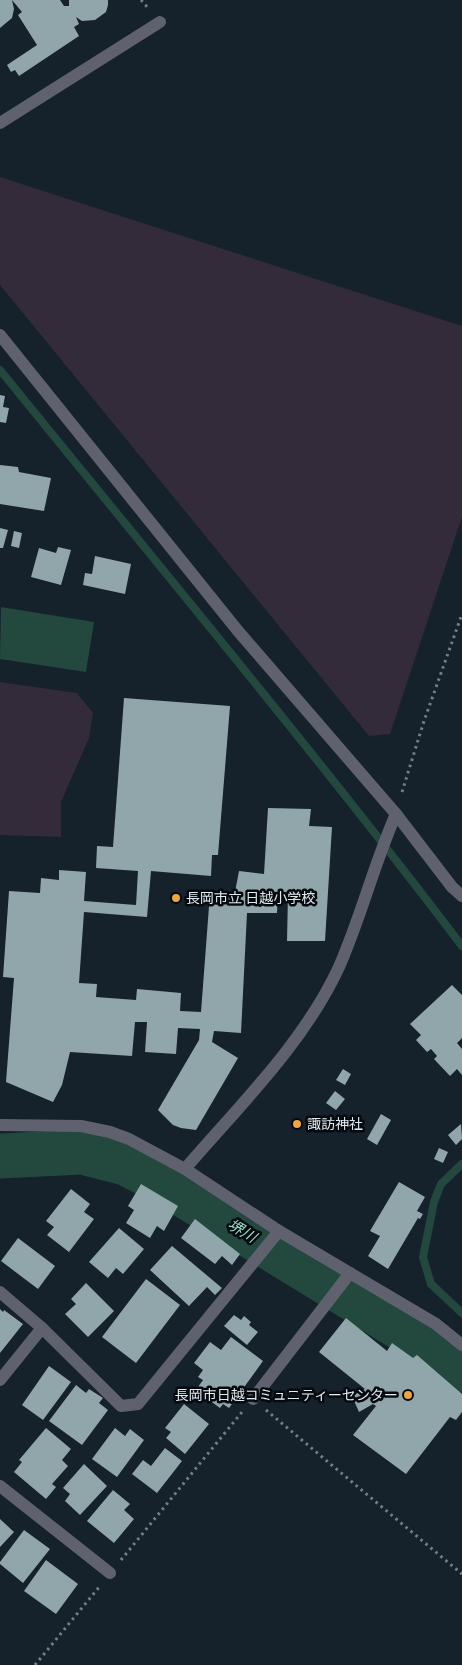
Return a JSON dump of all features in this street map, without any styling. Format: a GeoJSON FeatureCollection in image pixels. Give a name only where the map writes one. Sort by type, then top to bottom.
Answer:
{"type":"FeatureCollection","features":[{"type":"Feature","properties":{"kind":"street"},"geometry":{"type":"LineString","coordinates":[[0,123],[160,22]]}},
{"type":"Feature","properties":{"kind":"street"},"geometry":{"type":"LineString","coordinates":[[0,334],[238,631],[396,814],[452,887],[462,896]]}},
{"type":"Feature","properties":{"kind":"street"},"geometry":{"type":"LineString","coordinates":[[185,1169],[277,1062],[314,1010],[338,968],[396,814]]}},
{"type":"Feature","properties":{"kind":"street"},"geometry":{"type":"LineString","coordinates":[[0,1125],[81,1126],[110,1132],[129,1139],[185,1169],[279,1231],[436,1324],[462,1345]]}},
{"type":"Feature","properties":{"kind":"street"},"geometry":{"type":"LineString","coordinates":[[0,1292],[42,1328],[122,1406],[138,1404],[279,1231]]}},
{"type":"Feature","properties":{"kind":"street"},"geometry":{"type":"LineString","coordinates":[[252,1399],[350,1273]]}},
{"type":"Feature","properties":{"kind":"street"},"geometry":{"type":"LineString","coordinates":[[0,1380],[42,1328]]}},
{"type":"Feature","properties":{"kind":"street"},"geometry":{"type":"LineString","coordinates":[[0,1486],[110,1573]]}},
{"type":"Feature","properties":{"kind":"path"},"geometry":{"type":"LineString","coordinates":[[396,814],[424,721],[462,614]]}},
{"type":"Feature","properties":{"kind":"path"},"geometry":{"type":"LineString","coordinates":[[35,1665],[252,1399],[462,1574]]}},
{"type":"Feature","properties":{"kind":"shaded area"},"geometry":{"type":"Polygon","coordinates":[[[0,177],[462,326],[462,517],[390,734],[369,736],[0,285],[0,177]]]}},
{"type":"Feature","properties":{"kind":"shaded area"},"geometry":{"type":"Polygon","coordinates":[[[1,607],[94,622],[86,672],[0,659],[1,607]]]}},
{"type":"Feature","properties":{"kind":"shaded area"},"geometry":{"type":"Polygon","coordinates":[[[0,682],[77,693],[93,713],[89,738],[61,802],[61,837],[0,835],[0,682]]]}},
{"type":"Feature","properties":{"kind":"building"},"geometry":{"type":"Polygon","coordinates":[[[0,0],[12,0],[14,9],[12,18],[0,28],[0,0]]]}},
{"type":"Feature","properties":{"kind":"building"},"geometry":{"type":"Polygon","coordinates":[[[12,0],[60,0],[64,6],[69,6],[69,0],[108,0],[108,5],[106,12],[95,20],[82,21],[76,17],[79,24],[74,27],[79,36],[19,76],[15,70],[11,72],[7,65],[37,45],[18,15],[22,12],[12,0]]]}},
{"type":"Feature","properties":{"kind":"building"},"geometry":{"type":"Polygon","coordinates":[[[0,395],[5,396],[3,407],[9,408],[6,423],[0,422],[0,395]]]}},
{"type":"Feature","properties":{"kind":"building"},"geometry":{"type":"Polygon","coordinates":[[[0,465],[18,467],[19,472],[51,478],[44,511],[0,504],[0,465]]]}},
{"type":"Feature","properties":{"kind":"building"},"geometry":{"type":"Polygon","coordinates":[[[0,528],[8,530],[3,548],[0,548],[0,528]]]}},
{"type":"Feature","properties":{"kind":"building"},"geometry":{"type":"Polygon","coordinates":[[[14,531],[22,533],[19,548],[11,546],[14,531]]]}},
{"type":"Feature","properties":{"kind":"building"},"geometry":{"type":"Polygon","coordinates":[[[58,547],[71,550],[61,585],[31,577],[39,548],[56,553],[58,547]]]}},
{"type":"Feature","properties":{"kind":"building"},"geometry":{"type":"Polygon","coordinates":[[[95,556],[131,564],[125,594],[83,585],[85,573],[92,574],[95,556]]]}},
{"type":"Feature","properties":{"kind":"building"},"geometry":{"type":"Polygon","coordinates":[[[124,698],[230,706],[218,855],[212,855],[211,876],[151,871],[147,917],[84,912],[79,983],[97,984],[96,997],[136,1000],[137,989],[181,993],[180,1011],[201,1012],[210,893],[235,892],[239,871],[264,874],[268,808],[311,809],[309,826],[332,827],[325,941],[287,941],[288,894],[278,893],[277,913],[247,913],[241,1033],[214,1031],[212,1042],[238,1058],[196,1130],[173,1125],[158,1110],[199,1040],[200,1029],[178,1028],[176,1054],[145,1052],[147,1022],[135,1022],[132,1056],[70,1052],[62,1085],[53,1102],[6,1082],[14,978],[3,977],[9,891],[40,893],[41,878],[59,880],[59,870],[86,872],[84,901],[136,905],[138,871],[96,868],[97,846],[113,847],[124,698]]]}},
{"type":"Feature","properties":{"kind":"building"},"geometry":{"type":"Polygon","coordinates":[[[452,985],[462,995],[462,1038],[457,1043],[462,1049],[462,1075],[457,1069],[450,1076],[434,1059],[437,1056],[431,1049],[427,1052],[416,1040],[421,1035],[410,1024],[452,985]]]}},
{"type":"Feature","properties":{"kind":"building"},"geometry":{"type":"Polygon","coordinates":[[[343,1069],[351,1074],[345,1085],[336,1080],[343,1069]]]}},
{"type":"Feature","properties":{"kind":"building"},"geometry":{"type":"Polygon","coordinates":[[[335,1091],[345,1099],[336,1110],[326,1103],[335,1091]]]}},
{"type":"Feature","properties":{"kind":"building"},"geometry":{"type":"Polygon","coordinates":[[[381,1114],[391,1120],[377,1145],[367,1139],[381,1114]]]}},
{"type":"Feature","properties":{"kind":"building"},"geometry":{"type":"Polygon","coordinates":[[[461,1124],[462,1139],[456,1145],[448,1135],[461,1124]]]}},
{"type":"Feature","properties":{"kind":"building"},"geometry":{"type":"Polygon","coordinates":[[[439,1148],[448,1152],[443,1163],[434,1159],[439,1148]]]}},
{"type":"Feature","properties":{"kind":"building"},"geometry":{"type":"Polygon","coordinates":[[[399,1182],[425,1197],[417,1211],[423,1214],[420,1219],[418,1218],[388,1269],[368,1256],[380,1236],[370,1231],[399,1182]]]}},
{"type":"Feature","properties":{"kind":"building"},"geometry":{"type":"Polygon","coordinates":[[[141,1184],[178,1206],[164,1231],[157,1226],[150,1238],[126,1223],[134,1210],[128,1206],[141,1184]]]}},
{"type":"Feature","properties":{"kind":"building"},"geometry":{"type":"Polygon","coordinates":[[[71,1189],[90,1204],[84,1212],[94,1219],[69,1252],[47,1235],[54,1227],[46,1221],[71,1189]]]}},
{"type":"Feature","properties":{"kind":"building"},"geometry":{"type":"Polygon","coordinates":[[[195,1219],[240,1254],[232,1265],[222,1256],[215,1264],[181,1238],[195,1219]]]}},
{"type":"Feature","properties":{"kind":"building"},"geometry":{"type":"Polygon","coordinates":[[[119,1228],[144,1249],[123,1274],[116,1268],[108,1278],[89,1262],[119,1228]]]}},
{"type":"Feature","properties":{"kind":"building"},"geometry":{"type":"Polygon","coordinates":[[[18,1238],[55,1266],[38,1289],[1,1261],[18,1238]]]}},
{"type":"Feature","properties":{"kind":"building"},"geometry":{"type":"Polygon","coordinates":[[[172,1246],[222,1288],[215,1295],[207,1287],[189,1306],[150,1270],[172,1246]]]}},
{"type":"Feature","properties":{"kind":"building"},"geometry":{"type":"Polygon","coordinates":[[[146,1279],[180,1305],[136,1363],[102,1337],[146,1279]]]}},
{"type":"Feature","properties":{"kind":"building"},"geometry":{"type":"Polygon","coordinates":[[[86,1283],[114,1311],[88,1337],[65,1314],[76,1304],[71,1299],[86,1283]]]}},
{"type":"Feature","properties":{"kind":"building"},"geometry":{"type":"Polygon","coordinates":[[[0,1309],[23,1324],[0,1353],[0,1309]]]}},
{"type":"Feature","properties":{"kind":"building"},"geometry":{"type":"Polygon","coordinates":[[[234,1315],[241,1320],[244,1316],[251,1322],[249,1325],[258,1332],[247,1345],[224,1326],[234,1315]]]}},
{"type":"Feature","properties":{"kind":"building","name":"長岡市日越コミュニティーセンター"},"geometry":{"type":"Polygon","coordinates":[[[346,1318],[387,1351],[392,1343],[413,1358],[417,1355],[462,1394],[462,1412],[456,1420],[450,1417],[406,1474],[353,1435],[376,1406],[373,1404],[359,1412],[352,1396],[365,1389],[319,1352],[346,1318]]]}},
{"type":"Feature","properties":{"kind":"building"},"geometry":{"type":"Polygon","coordinates":[[[231,1337],[263,1361],[229,1408],[223,1404],[220,1408],[205,1397],[207,1394],[198,1387],[203,1380],[198,1377],[203,1370],[194,1363],[210,1342],[221,1350],[231,1337]]]}},
{"type":"Feature","properties":{"kind":"building"},"geometry":{"type":"Polygon","coordinates":[[[49,1366],[71,1382],[43,1420],[22,1405],[49,1366]]]}},
{"type":"Feature","properties":{"kind":"building"},"geometry":{"type":"Polygon","coordinates":[[[76,1385],[86,1393],[89,1389],[103,1398],[99,1403],[108,1410],[82,1445],[49,1421],[76,1385]]]}},
{"type":"Feature","properties":{"kind":"building"},"geometry":{"type":"Polygon","coordinates":[[[184,1404],[209,1424],[185,1454],[166,1438],[171,1432],[165,1428],[184,1404]]]}},
{"type":"Feature","properties":{"kind":"building"},"geometry":{"type":"Polygon","coordinates":[[[46,1428],[71,1449],[62,1460],[68,1466],[52,1484],[56,1487],[46,1499],[14,1472],[22,1462],[19,1460],[46,1428]]]}},
{"type":"Feature","properties":{"kind":"building"},"geometry":{"type":"Polygon","coordinates":[[[115,1428],[125,1436],[130,1429],[144,1440],[117,1477],[92,1459],[115,1428]]]}},
{"type":"Feature","properties":{"kind":"building"},"geometry":{"type":"Polygon","coordinates":[[[165,1448],[182,1461],[157,1493],[132,1474],[143,1460],[151,1466],[165,1448]]]}},
{"type":"Feature","properties":{"kind":"building"},"geometry":{"type":"Polygon","coordinates":[[[84,1464],[107,1486],[80,1515],[65,1501],[70,1494],[63,1488],[84,1464]]]}},
{"type":"Feature","properties":{"kind":"building"},"geometry":{"type":"Polygon","coordinates":[[[113,1490],[130,1504],[124,1510],[134,1519],[114,1543],[87,1521],[113,1490]]]}},
{"type":"Feature","properties":{"kind":"building"},"geometry":{"type":"Polygon","coordinates":[[[0,1519],[14,1532],[0,1547],[0,1519]]]}},
{"type":"Feature","properties":{"kind":"building"},"geometry":{"type":"Polygon","coordinates":[[[24,1530],[50,1549],[23,1583],[0,1562],[24,1530]]]}},
{"type":"Feature","properties":{"kind":"building"},"geometry":{"type":"Polygon","coordinates":[[[46,1560],[78,1584],[56,1614],[24,1591],[46,1560]]]}},
{"type":"Feature","properties":{"kind":"waterway"},"geometry":{"type":"LineString","coordinates":[[0,370],[291,728],[462,946]]}},
{"type":"Feature","properties":{"kind":"waterway","name":"堺川"},"geometry":{"type":"LineString","coordinates":[[0,1156],[82,1152],[125,1163],[161,1181],[445,1355],[462,1370]]}},
{"type":"Feature","properties":{"kind":"waterway"},"geometry":{"type":"LineString","coordinates":[[462,1164],[441,1184],[434,1202],[423,1257],[431,1284],[462,1313]]}},
{"type":"Feature","properties":{"kind":"place","name":"長岡市立 日越小学校"},"geometry":{"type":"Point","coordinates":[176,898]}},
{"type":"Feature","properties":{"kind":"place","name":"諏訪神社"},"geometry":{"type":"Point","coordinates":[297,1124]}},
{"type":"Feature","properties":{"kind":"place","name":"長岡市日越コミュニティーセンター"},"geometry":{"type":"Point","coordinates":[408,1395]}}]}
